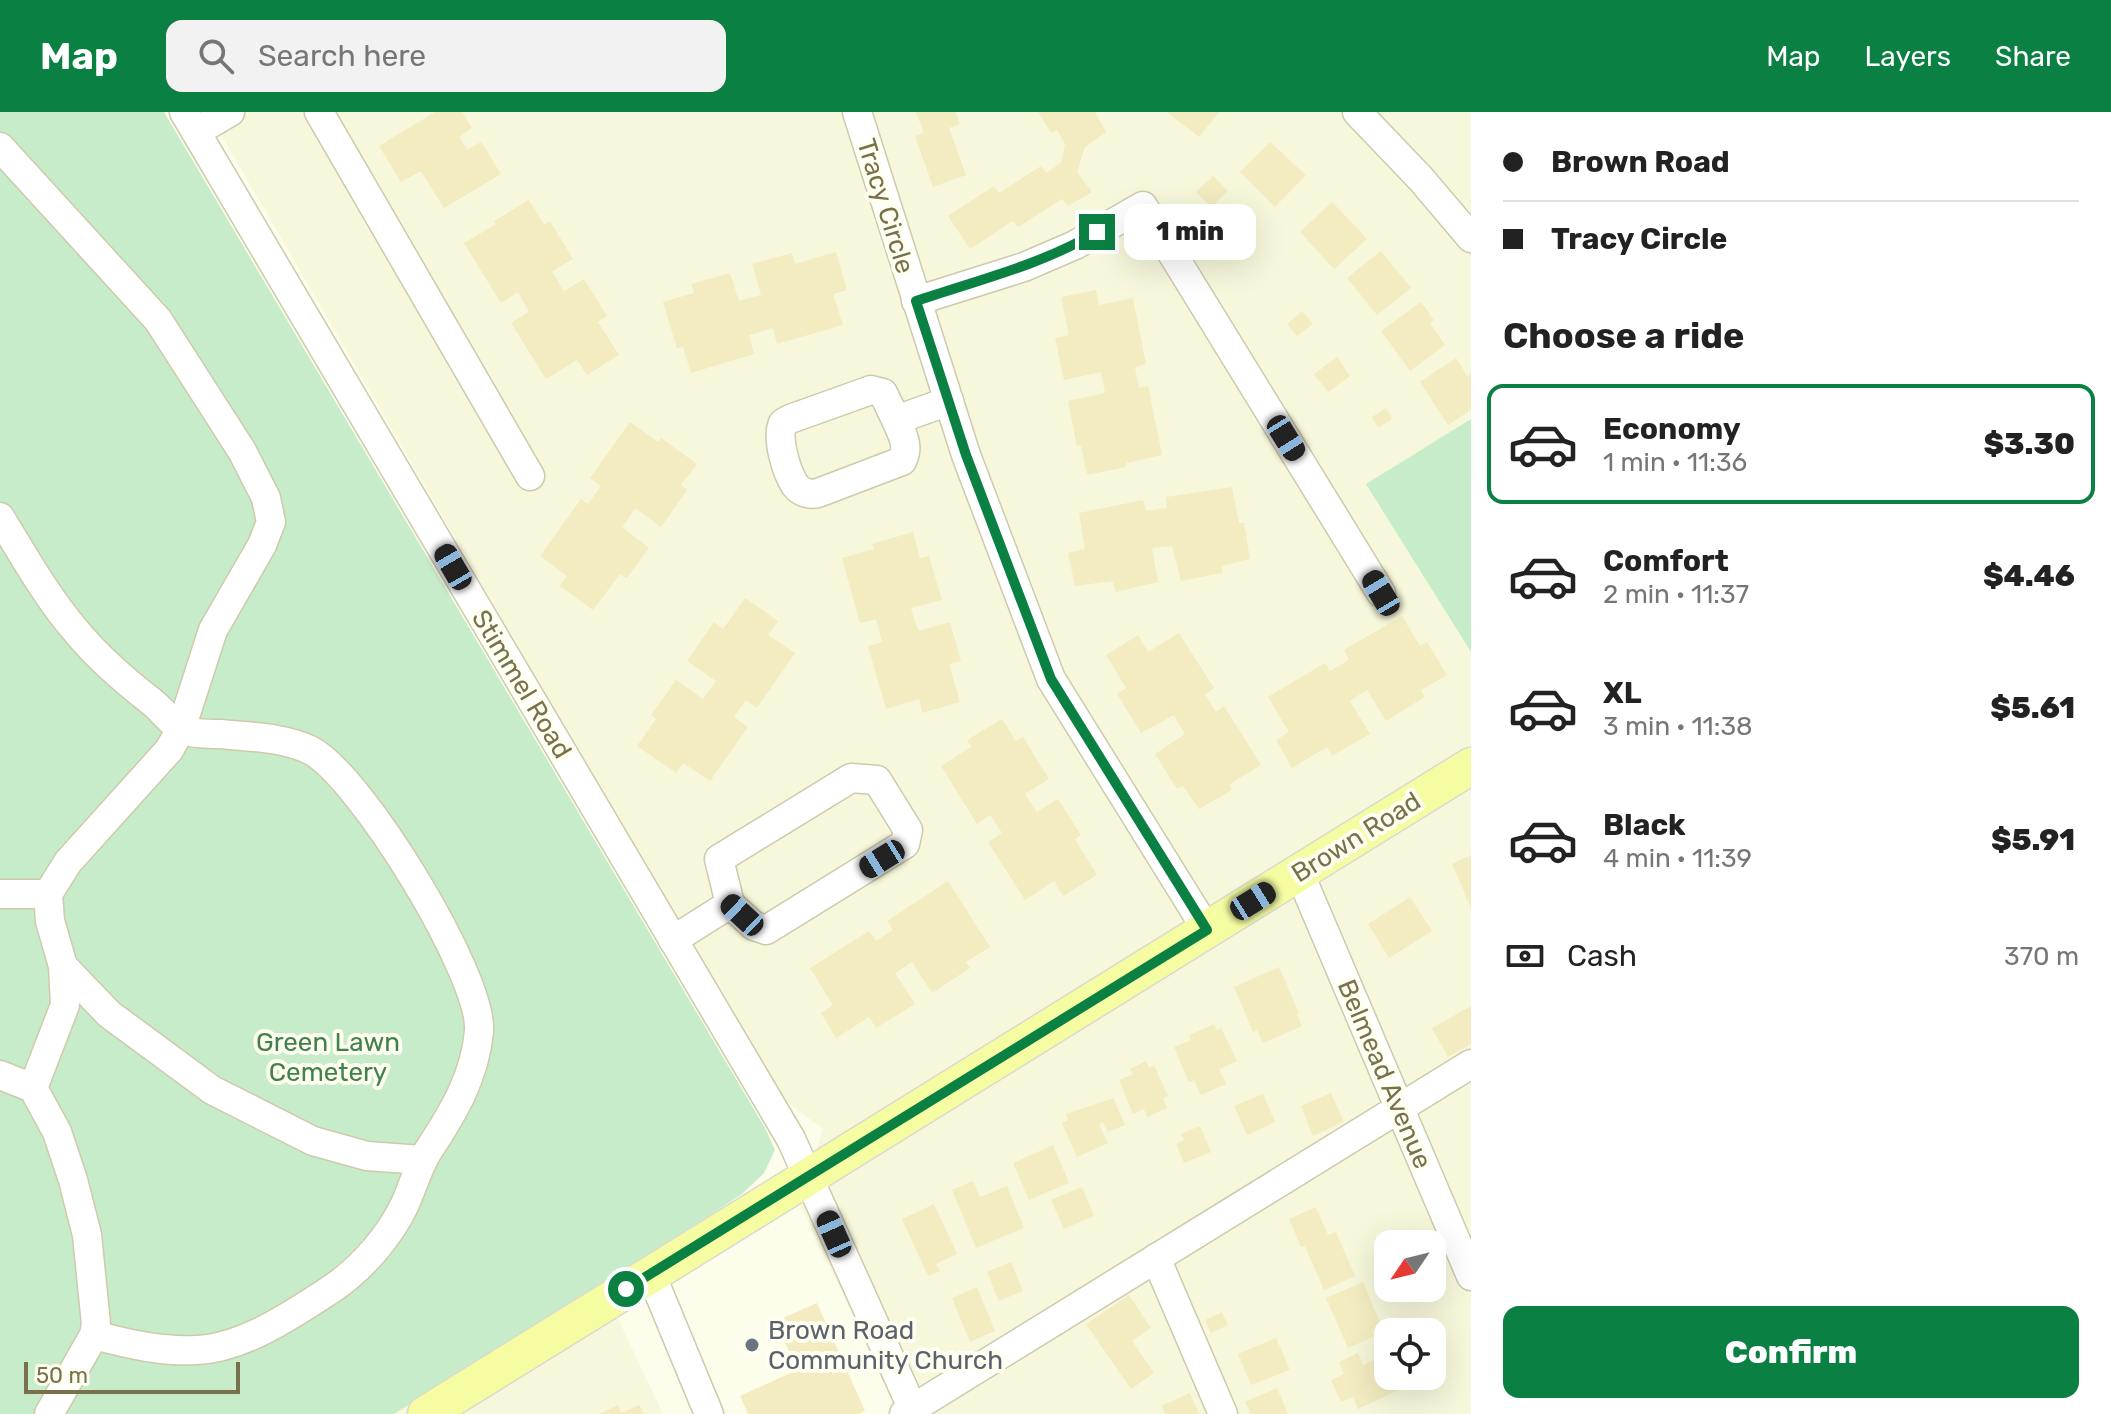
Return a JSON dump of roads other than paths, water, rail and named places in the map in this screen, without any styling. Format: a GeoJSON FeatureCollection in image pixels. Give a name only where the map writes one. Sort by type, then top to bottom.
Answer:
{"type":"FeatureCollection","features":[{"type":"Feature","properties":{"kind":"main road","name":"Brown Road"},"geometry":{"type":"LineString","coordinates":[[426,1414],[1471,766]]}},
{"type":"Feature","properties":{"kind":"street"},"geometry":{"type":"LineString","coordinates":[[190,122],[230,112]]}},
{"type":"Feature","properties":{"kind":"street"},"geometry":{"type":"LineString","coordinates":[[319,112],[530,476]]}},
{"type":"Feature","properties":{"kind":"street","name":"Tracy Circle"},"geometry":{"type":"LineString","coordinates":[[857,112],[949,401],[1011,579],[1051,679],[1207,930]]}},
{"type":"Feature","properties":{"kind":"street"},"geometry":{"type":"LineString","coordinates":[[1357,112],[1421,179],[1471,238]]}},
{"type":"Feature","properties":{"kind":"street","name":"Stimmel Road"},"geometry":{"type":"LineString","coordinates":[[190,122],[791,1139],[910,1412]]}},
{"type":"Feature","properties":{"kind":"street"},"geometry":{"type":"LineString","coordinates":[[0,147],[158,320],[242,451],[266,498],[271,522],[262,545],[213,630],[181,729],[169,750],[68,862],[48,894],[50,921],[63,966],[65,1005],[33,1088]]}},
{"type":"Feature","properties":{"kind":"street","name":"Tracy Circle"},"geometry":{"type":"LineString","coordinates":[[916,301],[1024,267],[1075,245],[1143,206],[1381,593]]}},
{"type":"Feature","properties":{"kind":"street"},"geometry":{"type":"LineString","coordinates":[[871,390],[883,393],[896,420],[906,445],[902,461],[818,493],[802,491],[795,485],[779,439],[783,423],[871,390]]}},
{"type":"Feature","properties":{"kind":"street"},"geometry":{"type":"LineString","coordinates":[[896,420],[949,401]]}},
{"type":"Feature","properties":{"kind":"street"},"geometry":{"type":"LineString","coordinates":[[0,517],[36,577],[76,632],[120,676],[181,729],[285,740],[314,752],[351,787],[380,826],[441,926],[468,983],[479,1028],[472,1069],[456,1108],[422,1160],[404,1207],[381,1242],[347,1278],[296,1313],[247,1338],[201,1350],[159,1349],[94,1335]]}},
{"type":"Feature","properties":{"kind":"street"},"geometry":{"type":"LineString","coordinates":[[851,778],[877,780],[908,830],[905,844],[766,930],[754,926],[730,904],[719,859],[851,778]]}},
{"type":"Feature","properties":{"kind":"street","name":"Belmead Avenue"},"geometry":{"type":"LineString","coordinates":[[1299,872],[1471,1276]]}},
{"type":"Feature","properties":{"kind":"street"},"geometry":{"type":"LineString","coordinates":[[0,894],[48,894]]}},
{"type":"Feature","properties":{"kind":"street"},"geometry":{"type":"LineString","coordinates":[[673,940],[730,904]]}},
{"type":"Feature","properties":{"kind":"street"},"geometry":{"type":"LineString","coordinates":[[63,966],[109,1014],[212,1090],[313,1141],[367,1156],[422,1160]]}},
{"type":"Feature","properties":{"kind":"street"},"geometry":{"type":"LineString","coordinates":[[910,1412],[1471,1064]]}},
{"type":"Feature","properties":{"kind":"street"},"geometry":{"type":"LineString","coordinates":[[0,1075],[33,1088],[57,1132],[87,1235],[95,1309],[94,1335],[49,1414]]}},
{"type":"Feature","properties":{"kind":"street"},"geometry":{"type":"LineString","coordinates":[[1156,1258],[1223,1414]]}},
{"type":"Feature","properties":{"kind":"street"},"geometry":{"type":"LineString","coordinates":[[651,1274],[709,1414]]}},
{"type":"Feature","properties":{"kind":"place","name":"Brown Road Community Church"},"geometry":{"type":"Point","coordinates":[752,1345]}},
{"type":"Feature","properties":{"kind":"park label","name":"Green Lawn Cemetery"},"geometry":{"type":"Point","coordinates":[328,1057]}}]}
